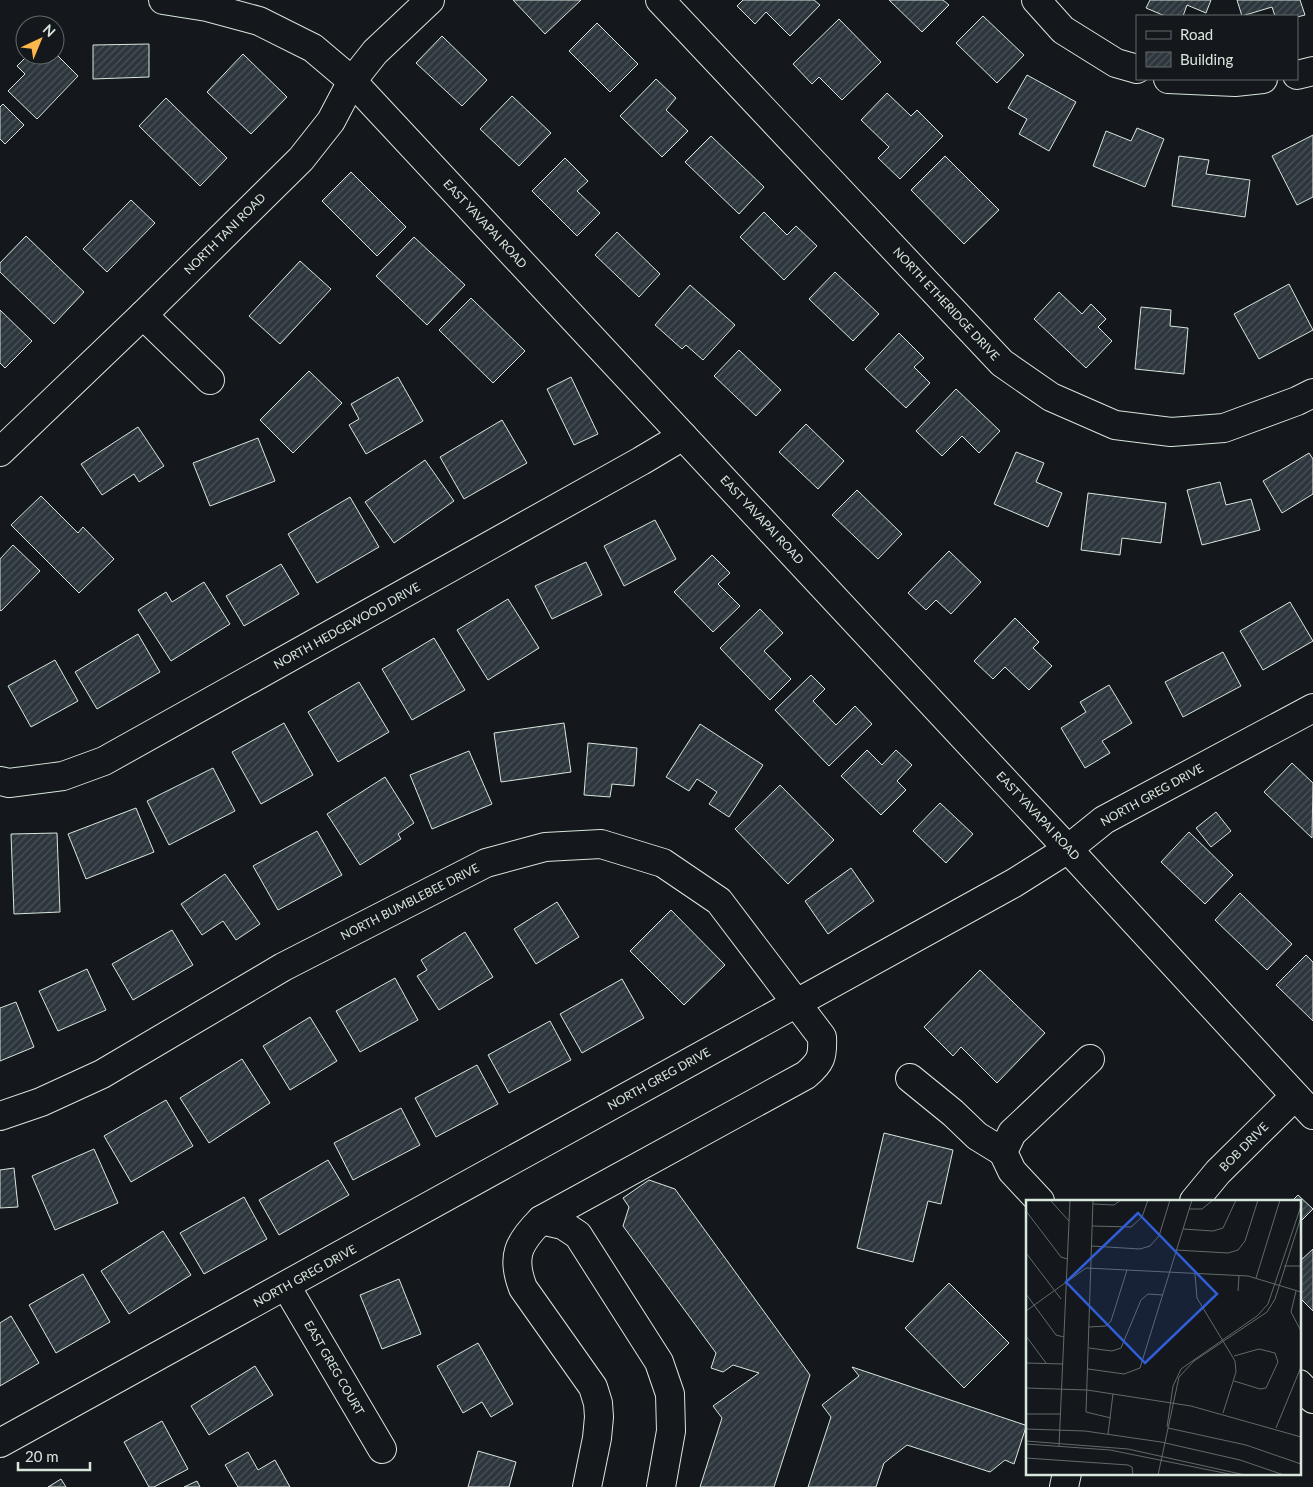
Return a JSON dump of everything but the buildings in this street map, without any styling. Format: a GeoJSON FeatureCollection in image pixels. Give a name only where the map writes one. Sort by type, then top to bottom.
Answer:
{"type":"FeatureCollection","features":[{"type":"Feature","properties":{"kind":"street","name":"EAST YAVAPAI ROAD"},"geometry":{"type":"LineString","coordinates":[[163,0],[207,7],[259,21],[313,48],[352,81],[1304,1105]]}},
{"type":"Feature","properties":{"kind":"street","name":"NORTH TANI ROAD"},"geometry":{"type":"LineString","coordinates":[[0,452],[143,316],[301,160],[332,121],[352,81],[374,52],[430,0]]}},
{"type":"Feature","properties":{"kind":"street","name":"NORTH ETHERIDGE DRIVE"},"geometry":{"type":"LineString","coordinates":[[660,0],[1002,363],[1051,397],[1115,425],[1171,432],[1224,428],[1297,402],[1313,393]]}},
{"type":"Feature","properties":{"kind":"street"},"geometry":{"type":"LineString","coordinates":[[1036,0],[1063,30],[1116,63],[1136,69]]}},
{"type":"Feature","properties":{"kind":"street"},"geometry":{"type":"LineString","coordinates":[[1298,75],[1313,71]]}},
{"type":"Feature","properties":{"kind":"street"},"geometry":{"type":"LineString","coordinates":[[1190,80],[1235,82],[1254,80]]}},
{"type":"Feature","properties":{"kind":"street"},"geometry":{"type":"LineString","coordinates":[[143,316],[210,380]]}},
{"type":"Feature","properties":{"kind":"street","name":"NORTH HEDGEWOOD DRIVE"},"geometry":{"type":"LineString","coordinates":[[0,781],[9,783],[64,776],[104,761],[641,462],[683,436]]}},
{"type":"Feature","properties":{"kind":"street","name":"NORTH GREG DRIVE"},"geometry":{"type":"LineString","coordinates":[[0,1443],[1014,883],[1068,849],[1104,820],[1313,708]]}},
{"type":"Feature","properties":{"kind":"street","name":"NORTH BUMBLEBEE DRIVE"},"geometry":{"type":"LineString","coordinates":[[0,1116],[41,1102],[102,1074],[283,967],[486,863],[545,847],[601,844],[663,863],[719,901],[822,1037],[823,1052],[817,1065],[806,1074],[541,1220]]}},
{"type":"Feature","properties":{"kind":"street"},"geometry":{"type":"LineString","coordinates":[[1003,1152],[1012,1133],[1090,1058]]}},
{"type":"Feature","properties":{"kind":"street"},"geometry":{"type":"LineString","coordinates":[[910,1078],[953,1113],[977,1136],[1003,1152],[1012,1171],[1039,1200]]}},
{"type":"Feature","properties":{"kind":"street","name":"BOB DRIVE"},"geometry":{"type":"LineString","coordinates":[[1195,1200],[1218,1172],[1304,1105]]}},
{"type":"Feature","properties":{"kind":"street"},"geometry":{"type":"LineString","coordinates":[[587,1487],[597,1438],[598,1402],[593,1387],[523,1288],[516,1271],[521,1243],[541,1220],[563,1225],[578,1235],[660,1362],[670,1394],[671,1432],[661,1487]]}},
{"type":"Feature","properties":{"kind":"street","name":"EAST GREG COURT"},"geometry":{"type":"LineString","coordinates":[[286,1286],[382,1449]]}},
{"type":"Feature","properties":{"kind":"street"},"geometry":{"type":"LineString","coordinates":[[1300,1385],[1313,1399]]}},
{"type":"Feature","properties":{"kind":"street"},"geometry":{"type":"LineString","coordinates":[[1064,1487],[1067,1474]]}}]}
